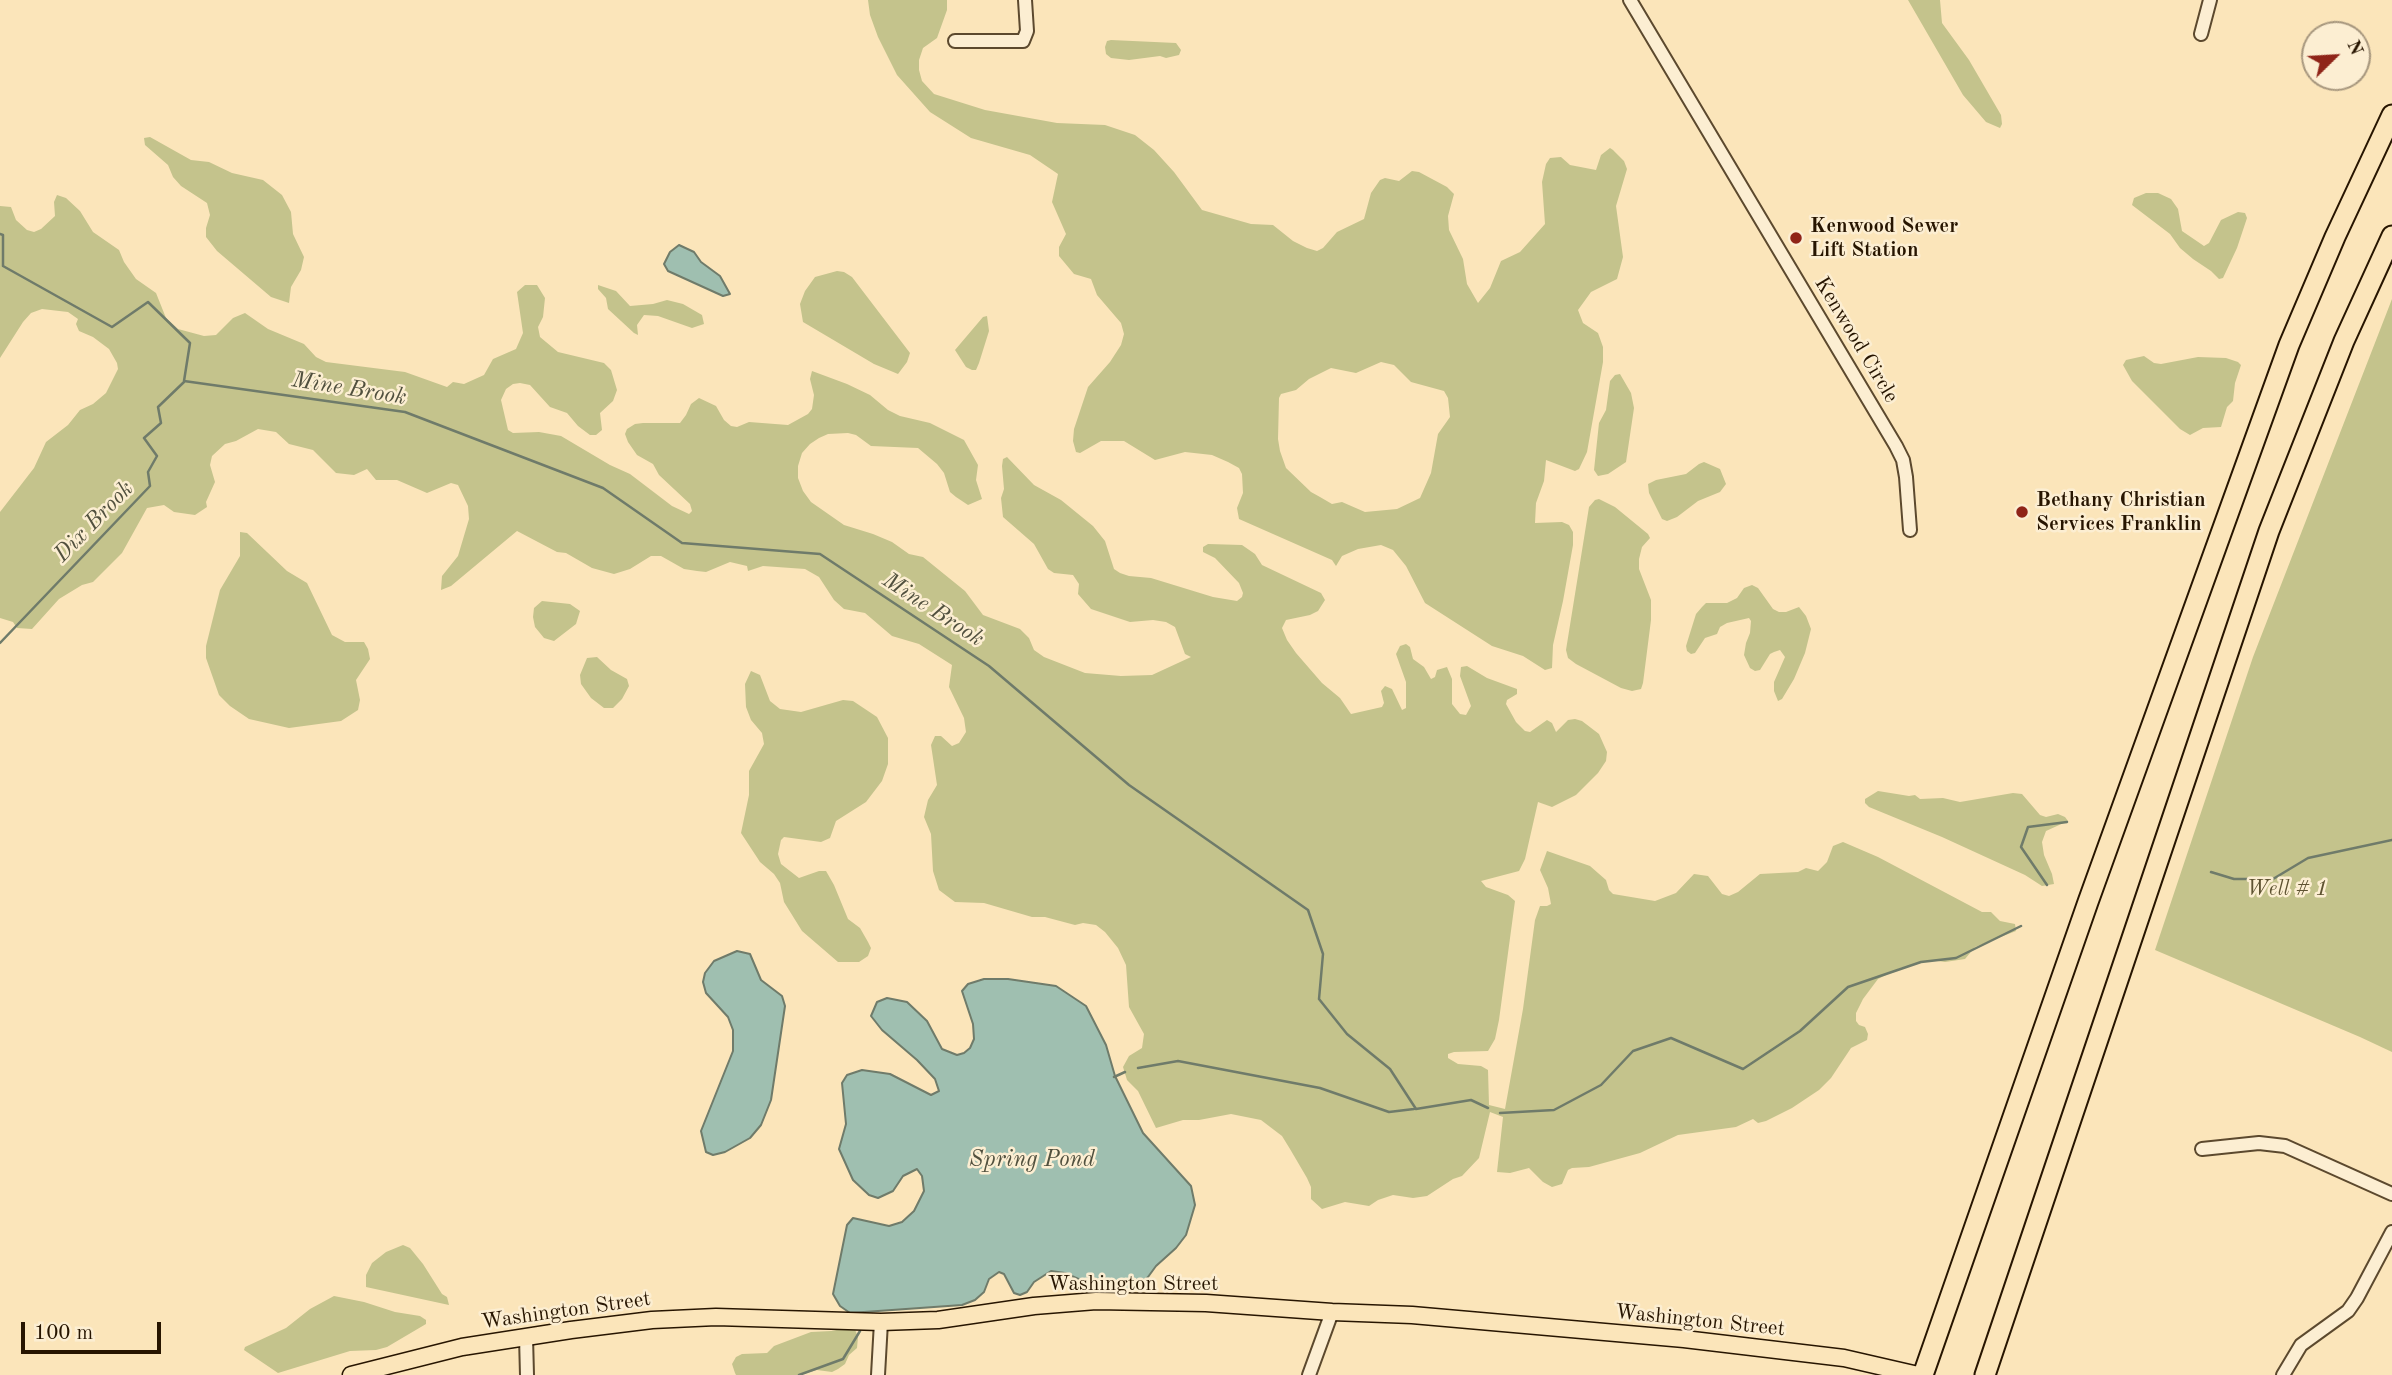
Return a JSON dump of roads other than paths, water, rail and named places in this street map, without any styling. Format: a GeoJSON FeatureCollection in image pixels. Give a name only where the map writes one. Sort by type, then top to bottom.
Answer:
{"type":"FeatureCollection","features":[{"type":"Feature","properties":{"kind":"highway"},"geometry":{"type":"LineString","coordinates":[[1920,1375],[2289,345],[2335,237],[2392,115]]}},
{"type":"Feature","properties":{"kind":"highway"},"geometry":{"type":"LineString","coordinates":[[1984,1375],[2269,531],[2344,341],[2392,236]]}},
{"type":"Feature","properties":{"kind":"main road","name":"Washington Street"},"geometry":{"type":"LineString","coordinates":[[351,1375],[421,1356],[620,1323],[716,1317],[881,1322],[938,1320],[1034,1306],[1096,1301],[1206,1303],[1412,1315],[1684,1339],[1844,1358],[1920,1375]]}},
{"type":"Feature","properties":{"kind":"street"},"geometry":{"type":"LineString","coordinates":[[956,41],[1023,41],[1027,31],[1025,0]]}},
{"type":"Feature","properties":{"kind":"street","name":"Kenwood Circle"},"geometry":{"type":"LineString","coordinates":[[1630,0],[1896,446],[1903,460],[1908,486],[1910,530]]}},
{"type":"Feature","properties":{"kind":"street"},"geometry":{"type":"LineString","coordinates":[[2202,34],[2210,0]]}},
{"type":"Feature","properties":{"kind":"street"},"geometry":{"type":"LineString","coordinates":[[2202,1149],[2259,1143],[2285,1146],[2392,1194]]}},
{"type":"Feature","properties":{"kind":"street"},"geometry":{"type":"LineString","coordinates":[[2283,1375],[2301,1345],[2348,1311],[2392,1232]]}},
{"type":"Feature","properties":{"kind":"street"},"geometry":{"type":"LineString","coordinates":[[1309,1375],[1332,1312]]}},
{"type":"Feature","properties":{"kind":"street"},"geometry":{"type":"LineString","coordinates":[[878,1375],[881,1322]]}},
{"type":"Feature","properties":{"kind":"street"},"geometry":{"type":"LineString","coordinates":[[526,1337],[527,1375]]}},
{"type":"Feature","properties":{"kind":"water"},"geometry":{"type":"Polygon","coordinates":[[[679,245],[694,252],[701,262],[720,276],[730,294],[723,296],[668,271],[664,264],[670,252],[679,245]]]}},
{"type":"Feature","properties":{"kind":"water"},"geometry":{"type":"Polygon","coordinates":[[[737,951],[750,954],[761,980],[782,996],[785,1006],[771,1100],[761,1125],[750,1138],[725,1152],[713,1155],[706,1152],[701,1131],[733,1051],[733,1030],[728,1017],[706,993],[703,982],[705,973],[714,961],[737,951]]]}},
{"type":"Feature","properties":{"kind":"water","name":"Spring Pond"},"geometry":{"type":"Polygon","coordinates":[[[984,979],[1008,979],[1056,986],[1086,1006],[1106,1045],[1115,1076],[1143,1133],[1191,1186],[1195,1205],[1186,1235],[1137,1287],[1123,1291],[1101,1289],[1065,1273],[1051,1271],[1020,1295],[1014,1293],[1004,1274],[999,1272],[989,1279],[984,1292],[975,1300],[962,1305],[850,1313],[840,1306],[833,1294],[847,1225],[853,1218],[889,1226],[902,1222],[914,1211],[924,1191],[922,1176],[917,1169],[903,1176],[893,1191],[878,1198],[869,1195],[853,1180],[839,1149],[846,1124],[842,1083],[847,1075],[862,1070],[890,1074],[931,1095],[939,1091],[935,1079],[882,1030],[871,1016],[877,1002],[887,998],[907,1002],[927,1021],[942,1049],[957,1055],[964,1053],[974,1039],[973,1024],[962,991],[968,984],[984,979]]]}},
{"type":"Feature","properties":{"kind":"waterway"},"geometry":{"type":"LineString","coordinates":[[0,234],[3,235],[3,266],[112,327],[148,302],[190,343],[184,381]]}},
{"type":"Feature","properties":{"kind":"waterway","name":"Mine Brook"},"geometry":{"type":"LineString","coordinates":[[184,381],[405,412],[603,488],[682,543],[820,554],[989,666],[1129,785],[1308,910],[1323,954],[1319,999],[1347,1034],[1390,1069],[1416,1109],[1471,1100],[1488,1108]]}},
{"type":"Feature","properties":{"kind":"waterway","name":"Dix Brook"},"geometry":{"type":"LineString","coordinates":[[0,643],[150,486],[148,472],[157,456],[144,438],[161,423],[158,407],[184,382]]}},
{"type":"Feature","properties":{"kind":"waterway","name":"Mine Brook"},"geometry":{"type":"LineString","coordinates":[[2047,885],[2021,847],[2028,827],[2067,822]]}},
{"type":"Feature","properties":{"kind":"waterway","name":"Mine Brook"},"geometry":{"type":"LineString","coordinates":[[2211,872],[2234,879],[2273,879],[2308,858],[2392,840]]}},
{"type":"Feature","properties":{"kind":"waterway","name":"Mine Brook"},"geometry":{"type":"LineString","coordinates":[[1500,1113],[1554,1110],[1601,1085],[1633,1051],[1671,1038],[1743,1069],[1800,1031],[1848,987],[1921,962],[1956,958],[2021,926]]}},
{"type":"Feature","properties":{"kind":"waterway"},"geometry":{"type":"LineString","coordinates":[[1138,1068],[1178,1061],[1320,1088],[1389,1112],[1414,1109]]}},
{"type":"Feature","properties":{"kind":"waterway"},"geometry":{"type":"LineString","coordinates":[[1114,1077],[1125,1072]]}},
{"type":"Feature","properties":{"kind":"waterway"},"geometry":{"type":"LineString","coordinates":[[799,1375],[843,1359],[860,1331]]}},
{"type":"Feature","properties":{"kind":"place","name":"Kenwood Sewer Lift Station"},"geometry":{"type":"Point","coordinates":[1796,238]}},
{"type":"Feature","properties":{"kind":"place","name":"Bethany Christian Services Franklin"},"geometry":{"type":"Point","coordinates":[2022,512]}},
{"type":"Feature","properties":{"kind":"park label","name":"Well # 1"},"geometry":{"type":"Point","coordinates":[2287,889]}}]}
